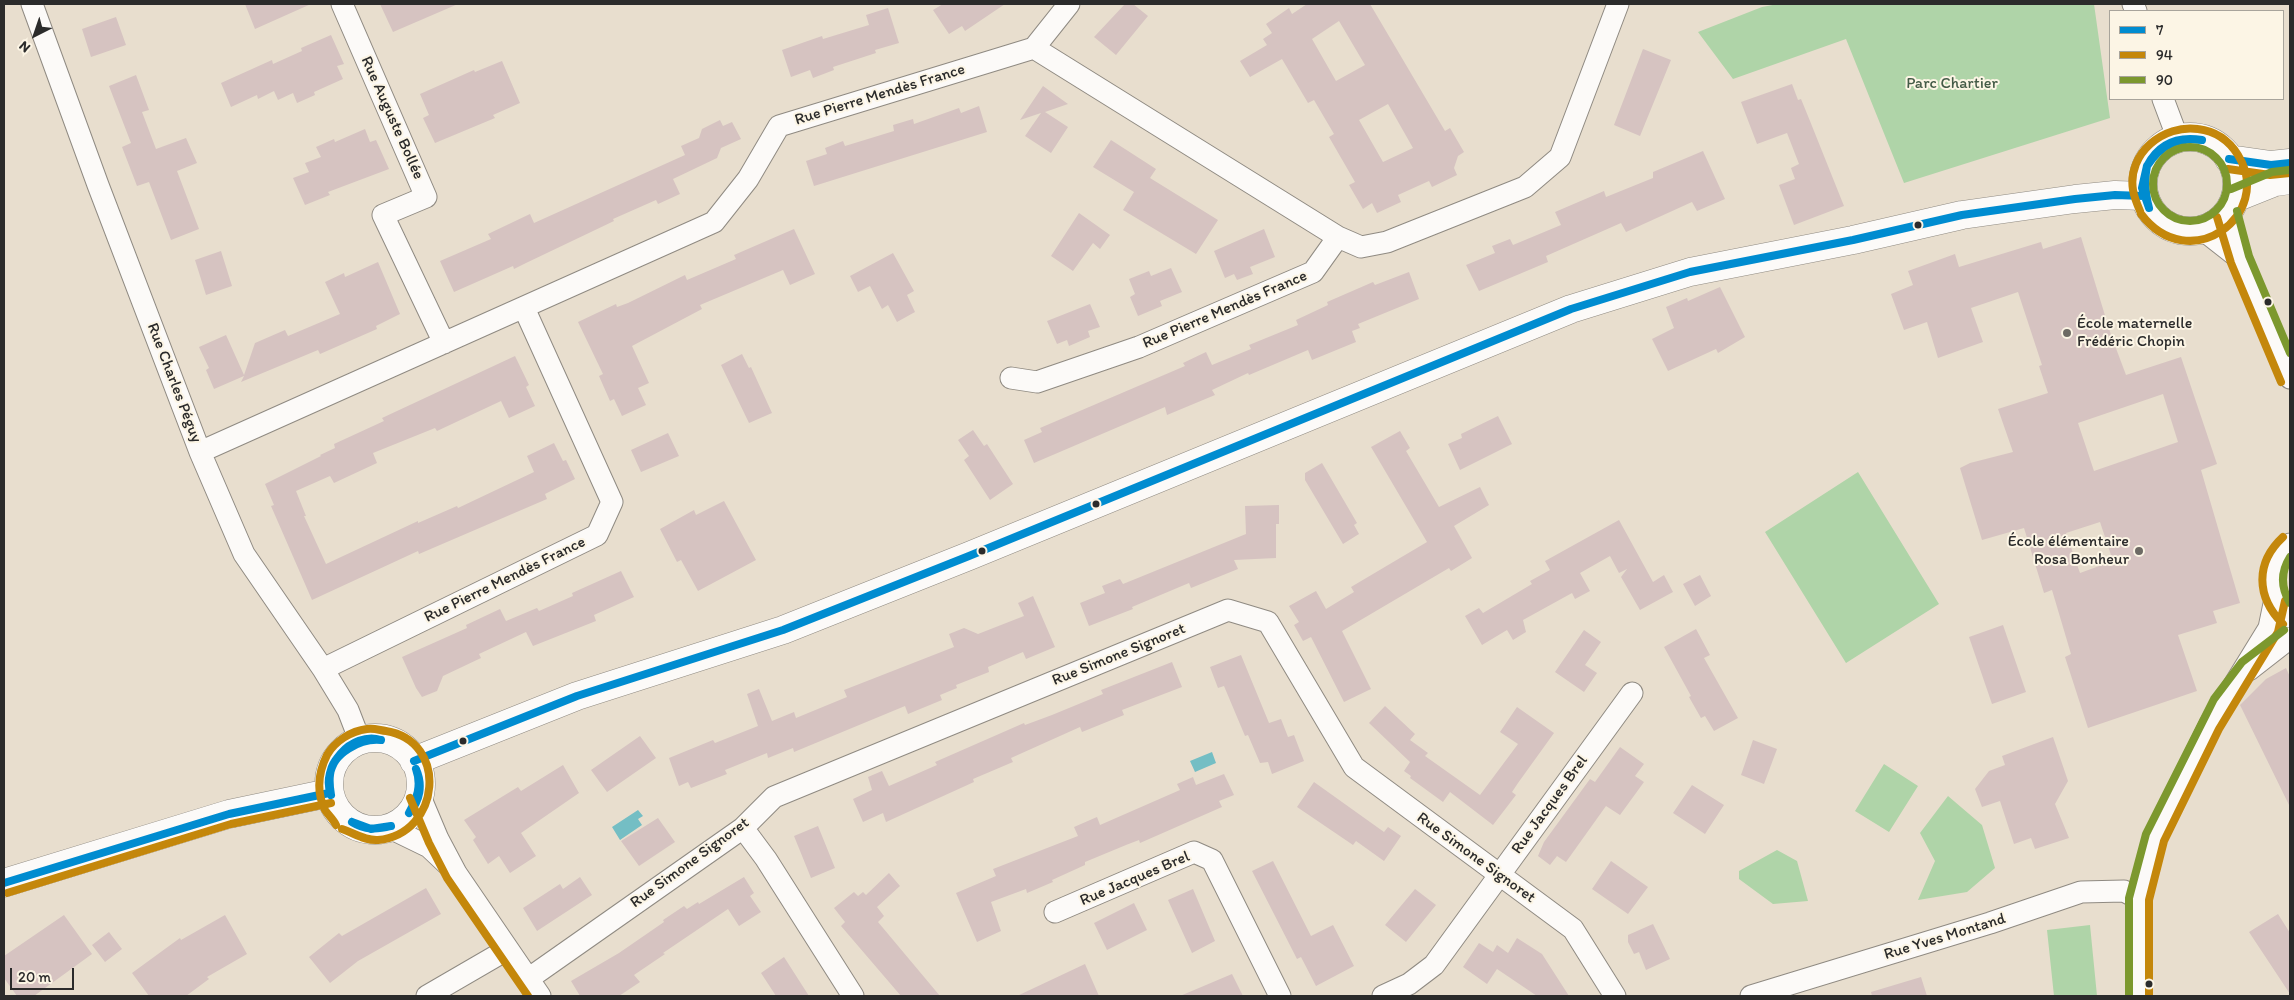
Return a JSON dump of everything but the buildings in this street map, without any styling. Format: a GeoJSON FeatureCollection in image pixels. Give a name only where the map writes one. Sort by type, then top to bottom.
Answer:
{"type":"FeatureCollection","features":[{"type":"Feature","properties":{"kind":"street","name":"Rue Charles Péguy"},"geometry":{"type":"LineString","coordinates":[[32,4],[98,185],[200,452],[244,554],[323,669],[348,710],[360,741]]}},
{"type":"Feature","properties":{"kind":"street","name":"Rue Auguste Bollée"},"geometry":{"type":"LineString","coordinates":[[342,4],[426,197],[383,215],[444,343]]}},
{"type":"Feature","properties":{"kind":"street"},"geometry":{"type":"LineString","coordinates":[[1069,4],[1034,48],[1338,237],[1361,247],[1388,242],[1525,186],[1560,157],[1618,4]]}},
{"type":"Feature","properties":{"kind":"street","name":"Rue Pierre Mendès France"},"geometry":{"type":"LineString","coordinates":[[200,452],[714,222],[748,179],[779,126],[1034,48]]}},
{"type":"Feature","properties":{"kind":"street"},"geometry":{"type":"LineString","coordinates":[[2163,100],[2178,139]]}},
{"type":"Feature","properties":{"kind":"street"},"geometry":{"type":"LineString","coordinates":[[2290,180],[2275,182],[2231,206],[2216,224],[2203,230],[2188,232],[2166,225],[2149,208],[2144,196],[2142,181],[2146,167],[2153,154],[2164,145],[2178,139],[2192,137],[2207,140],[2219,148],[2229,159],[2236,178],[2231,206],[2240,259],[2290,378]]}},
{"type":"Feature","properties":{"kind":"street"},"geometry":{"type":"LineString","coordinates":[[2229,159],[2271,165],[2290,163]]}},
{"type":"Feature","properties":{"kind":"street"},"geometry":{"type":"LineString","coordinates":[[414,762],[577,696],[783,630],[969,556],[1571,309],[1690,272],[1853,240],[1962,215],[2075,198],[2115,195],[2144,196]]}},
{"type":"Feature","properties":{"kind":"street"},"geometry":{"type":"LineString","coordinates":[[2203,230],[2240,259]]}},
{"type":"Feature","properties":{"kind":"street","name":"Rue Pierre Mendès France"},"geometry":{"type":"LineString","coordinates":[[1010,378],[1037,382],[1139,347],[1313,272],[1338,237]]}},
{"type":"Feature","properties":{"kind":"street","name":"Rue Pierre Mendès France"},"geometry":{"type":"LineString","coordinates":[[323,669],[597,536],[612,502],[524,308]]}},
{"type":"Feature","properties":{"kind":"street"},"geometry":{"type":"LineString","coordinates":[[2290,544],[2276,560],[2272,573],[2275,599],[2290,617]]}},
{"type":"Feature","properties":{"kind":"street"},"geometry":{"type":"LineString","coordinates":[[2139,996],[2139,899],[2155,838],[2222,704],[2269,628],[2275,599]]}},
{"type":"Feature","properties":{"kind":"street","name":"Rue Simone Signoret"},"geometry":{"type":"LineString","coordinates":[[534,988],[743,828],[774,797],[1228,610],[1268,622],[1354,767],[1573,929],[1615,996]]}},
{"type":"Feature","properties":{"kind":"street"},"geometry":{"type":"LineString","coordinates":[[2222,704],[2250,669],[2290,638]]}},
{"type":"Feature","properties":{"kind":"street","name":"Rue Jacques Brel"},"geometry":{"type":"LineString","coordinates":[[1382,996],[1409,984],[1434,965],[1632,693]]}},
{"type":"Feature","properties":{"kind":"street"},"geometry":{"type":"LineString","coordinates":[[372,738],[385,740],[407,752],[414,762],[419,772],[419,794],[414,808],[404,820],[390,828],[375,830],[359,828],[345,820],[335,807],[329,793],[329,777],[334,763],[341,753],[360,741],[372,738]]}},
{"type":"Feature","properties":{"kind":"street"},"geometry":{"type":"LineString","coordinates":[[4,883],[228,814],[329,793]]}},
{"type":"Feature","properties":{"kind":"street"},"geometry":{"type":"LineString","coordinates":[[419,794],[438,839],[456,872],[534,988]]}},
{"type":"Feature","properties":{"kind":"street"},"geometry":{"type":"LineString","coordinates":[[390,828],[429,847],[456,872]]}},
{"type":"Feature","properties":{"kind":"street"},"geometry":{"type":"LineString","coordinates":[[743,828],[766,859],[853,996]]}},
{"type":"Feature","properties":{"kind":"street","name":"Rue Jacques Brel"},"geometry":{"type":"LineString","coordinates":[[1055,912],[1194,852],[1212,860],[1280,996]]}},
{"type":"Feature","properties":{"kind":"street","name":"Rue Yves Montand"},"geometry":{"type":"LineString","coordinates":[[1750,996],[1990,923],[2081,892],[2124,891],[2139,899]]}},
{"type":"Feature","properties":{"kind":"street"},"geometry":{"type":"LineString","coordinates":[[427,996],[508,949]]}},
{"type":"Feature","properties":{"kind":"green space","name":"Parc Chartier"},"geometry":{"type":"Polygon","coordinates":[[[1778,4],[2094,4],[2110,118],[1904,183],[1846,39],[1733,79],[1698,32],[1762,7],[1778,4]]]}},
{"type":"Feature","properties":{"kind":"green space"},"geometry":{"type":"Polygon","coordinates":[[[1858,472],[1939,604],[1846,663],[1765,532],[1858,472]]]}},
{"type":"Feature","properties":{"kind":"green space"},"geometry":{"type":"Polygon","coordinates":[[[1884,764],[1918,786],[1889,832],[1855,811],[1884,764]]]}},
{"type":"Feature","properties":{"kind":"green space"},"geometry":{"type":"Polygon","coordinates":[[[1948,796],[1982,825],[1995,868],[1967,892],[1918,900],[1935,861],[1920,833],[1948,796]]]}},
{"type":"Feature","properties":{"kind":"green space"},"geometry":{"type":"Polygon","coordinates":[[[1777,850],[1797,861],[1808,901],[1773,904],[1739,879],[1739,871],[1777,850]]]}},
{"type":"Feature","properties":{"kind":"green space"},"geometry":{"type":"Polygon","coordinates":[[[2090,925],[2097,996],[2054,996],[2047,930],[2090,925]]]}},
{"type":"Feature","properties":{"kind":"water"},"geometry":{"type":"Polygon","coordinates":[[[1212,752],[1216,763],[1195,772],[1190,761],[1212,752]]]}},
{"type":"Feature","properties":{"kind":"water"},"geometry":{"type":"Polygon","coordinates":[[[638,810],[643,816],[638,819],[642,825],[620,840],[612,827],[638,810]]]}},
{"type":"Feature","properties":{"kind":"transit line","name":"94"},"geometry":{"type":"LineString","coordinates":[[2140,211],[2133,190],[2136,164],[2150,144],[2161,136],[2185,129],[2204,130],[2225,140],[2238,155],[2246,177],[2245,199],[2236,217],[2221,231],[2203,239],[2182,240],[2160,232],[2141,214]]}},
{"type":"Feature","properties":{"kind":"transit line","name":"7"},"geometry":{"type":"LineString","coordinates":[[2147,166],[2157,152],[2170,143],[2185,139],[2202,140]]}},
{"type":"Feature","properties":{"kind":"transit line","name":"7"},"geometry":{"type":"LineString","coordinates":[[2147,166],[2158,153],[2171,144],[2185,140],[2202,140]]}},
{"type":"Feature","properties":{"kind":"transit line","name":"90"},"geometry":{"type":"LineString","coordinates":[[2190,147],[2204,150],[2216,158],[2224,170],[2227,184],[2224,198],[2216,210],[2204,218],[2190,221],[2176,218],[2164,210],[2156,198],[2153,184],[2156,170],[2164,158],[2176,150],[2190,147]]}},
{"type":"Feature","properties":{"kind":"transit line","name":"7"},"geometry":{"type":"LineString","coordinates":[[2229,159],[2271,165],[2290,163]]}},
{"type":"Feature","properties":{"kind":"transit line","name":"7"},"geometry":{"type":"LineString","coordinates":[[2147,166],[2145,187],[2149,208]]}},
{"type":"Feature","properties":{"kind":"transit line","name":"7"},"geometry":{"type":"LineString","coordinates":[[2147,166],[2142,188],[2149,208]]}},
{"type":"Feature","properties":{"kind":"transit line","name":"94"},"geometry":{"type":"LineString","coordinates":[[2228,169],[2270,175],[2290,173]]}},
{"type":"Feature","properties":{"kind":"transit line","name":"90"},"geometry":{"type":"LineString","coordinates":[[2231,189],[2272,172],[2289,170]]}},
{"type":"Feature","properties":{"kind":"transit line","name":"7"},"geometry":{"type":"LineString","coordinates":[[414,761],[577,696],[783,630],[969,556],[1571,309],[1690,272],[1853,240],[1962,215],[2075,199],[2115,195],[2144,196]]}},
{"type":"Feature","properties":{"kind":"transit line","name":"90"},"geometry":{"type":"LineString","coordinates":[[2237,211],[2249,256],[2290,353]]}},
{"type":"Feature","properties":{"kind":"transit line","name":"94"},"geometry":{"type":"LineString","coordinates":[[2217,217],[2231,263],[2281,382]]}},
{"type":"Feature","properties":{"kind":"transit line","name":"94"},"geometry":{"type":"LineString","coordinates":[[2283,537],[2267,558],[2262,580],[2268,603],[2274,614],[2283,624]]}},
{"type":"Feature","properties":{"kind":"transit line","name":"90"},"geometry":{"type":"LineString","coordinates":[[2290,557],[2283,575],[2283,586],[2290,603]]}},
{"type":"Feature","properties":{"kind":"transit line","name":"94"},"geometry":{"type":"LineString","coordinates":[[2149,996],[2149,900],[2164,841],[2219,729],[2278,632],[2285,601]]}},
{"type":"Feature","properties":{"kind":"transit line","name":"90"},"geometry":{"type":"LineString","coordinates":[[2129,996],[2129,898],[2146,834],[2214,699],[2242,662],[2284,630]]}},
{"type":"Feature","properties":{"kind":"transit line","name":"94"},"geometry":{"type":"LineString","coordinates":[[336,825],[325,810],[319,789],[322,769],[327,755],[334,745],[344,737],[367,729],[386,731],[406,738],[420,751],[428,768],[429,787],[425,806],[415,822],[399,834],[378,840],[364,838],[342,829]]}},
{"type":"Feature","properties":{"kind":"transit line","name":"7"},"geometry":{"type":"LineString","coordinates":[[331,795],[330,773],[334,763],[341,754],[349,746],[359,741],[381,740]]}},
{"type":"Feature","properties":{"kind":"transit line","name":"7"},"geometry":{"type":"LineString","coordinates":[[331,795],[330,775],[336,760],[349,748],[357,744],[381,740]]}},
{"type":"Feature","properties":{"kind":"transit line","name":"7"},"geometry":{"type":"LineString","coordinates":[[409,813],[419,786],[416,769]]}},
{"type":"Feature","properties":{"kind":"transit line","name":"7"},"geometry":{"type":"LineString","coordinates":[[409,813],[416,803],[420,787],[416,769]]}},
{"type":"Feature","properties":{"kind":"transit line","name":"7"},"geometry":{"type":"LineString","coordinates":[[4,883],[229,814],[329,793]]}},
{"type":"Feature","properties":{"kind":"transit line","name":"94"},"geometry":{"type":"LineString","coordinates":[[410,798],[429,843],[447,878],[528,996]]}},
{"type":"Feature","properties":{"kind":"transit line","name":"94"},"geometry":{"type":"LineString","coordinates":[[7,893],[231,824],[331,803]]}},
{"type":"Feature","properties":{"kind":"transit line","name":"7"},"geometry":{"type":"LineString","coordinates":[[352,822],[371,829],[391,826]]}},
{"type":"Feature","properties":{"kind":"transit line","name":"7"},"geometry":{"type":"LineString","coordinates":[[352,822],[361,827],[371,829],[391,826]]}},
{"type":"Feature","properties":{"kind":"place","name":"École maternelle Frédéric Chopin"},"geometry":{"type":"Point","coordinates":[2067,333]}},
{"type":"Feature","properties":{"kind":"place","name":"École élémentaire Rosa Bonheur"},"geometry":{"type":"Point","coordinates":[2139,551]}}]}
